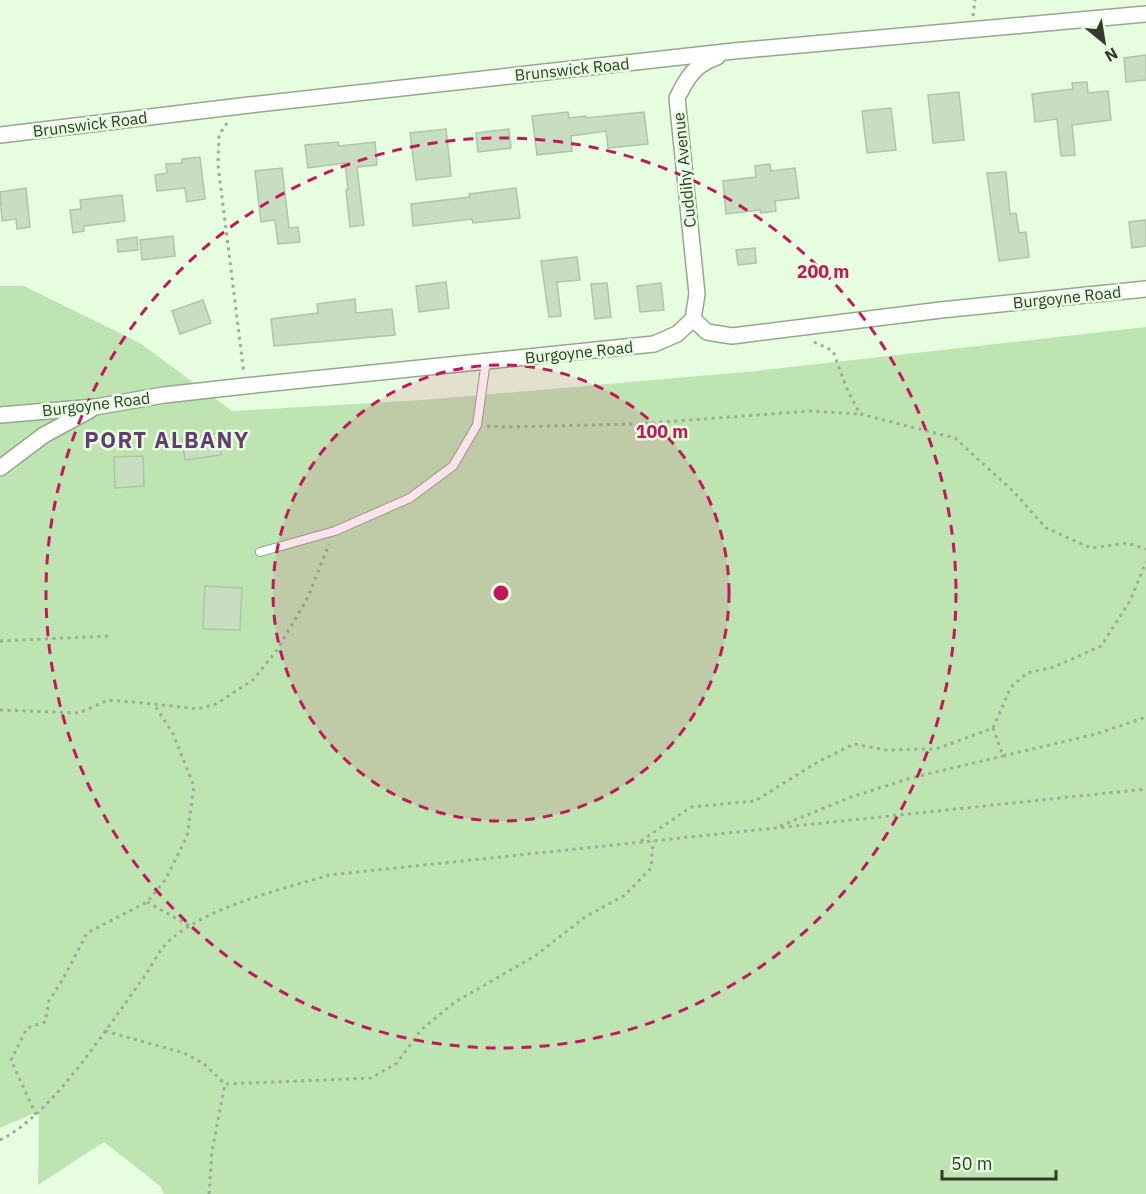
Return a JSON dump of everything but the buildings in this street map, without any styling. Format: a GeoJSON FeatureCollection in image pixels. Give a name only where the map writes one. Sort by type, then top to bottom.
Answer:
{"type":"FeatureCollection","features":[{"type":"Feature","properties":{"kind":"street","name":"Brunswick Road"},"geometry":{"type":"LineString","coordinates":[[0,135],[734,51],[1146,14]]}},
{"type":"Feature","properties":{"kind":"street","name":"Cuddihy Avenue"},"geometry":{"type":"LineString","coordinates":[[693,319],[697,294],[677,98],[688,77],[704,61],[734,51]]}},
{"type":"Feature","properties":{"kind":"street","name":"Burgoyne Road"},"geometry":{"type":"LineString","coordinates":[[0,415],[96,407],[176,394],[654,344],[677,334],[693,319],[707,332],[732,336],[941,310],[1146,289]]}},
{"type":"Feature","properties":{"kind":"street"},"geometry":{"type":"LineString","coordinates":[[0,468],[44,435],[96,407]]}},
{"type":"Feature","properties":{"kind":"lane"},"geometry":{"type":"LineString","coordinates":[[260,552],[335,531],[410,498],[453,466],[477,425],[486,361]]}},
{"type":"Feature","properties":{"kind":"path"},"geometry":{"type":"LineString","coordinates":[[972,21],[975,0]]}},
{"type":"Feature","properties":{"kind":"path"},"geometry":{"type":"LineString","coordinates":[[245,381],[218,165],[219,135],[232,117],[249,105]]}},
{"type":"Feature","properties":{"kind":"path"},"geometry":{"type":"LineString","coordinates":[[813,341],[833,351],[846,387],[860,414]]}},
{"type":"Feature","properties":{"kind":"path"},"geometry":{"type":"LineString","coordinates":[[477,425],[506,427],[636,423],[810,411],[860,414],[955,438],[1014,492],[1046,528],[1091,548],[1127,543],[1146,549]]}},
{"type":"Feature","properties":{"kind":"path"},"geometry":{"type":"LineString","coordinates":[[0,710],[79,713],[108,700],[198,710],[216,704],[253,680],[277,650],[308,597],[335,531]]}},
{"type":"Feature","properties":{"kind":"path"},"geometry":{"type":"LineString","coordinates":[[1003,756],[993,728],[1011,687],[1027,674],[1054,667],[1101,646],[1130,601],[1146,562]]}},
{"type":"Feature","properties":{"kind":"path"},"geometry":{"type":"LineString","coordinates":[[0,641],[109,636]]}},
{"type":"Feature","properties":{"kind":"path"},"geometry":{"type":"LineString","coordinates":[[36,1115],[11,1060],[27,1028],[45,1022],[49,1001],[87,933],[147,902],[166,879],[187,836],[194,786],[173,735],[154,704]]}},
{"type":"Feature","properties":{"kind":"path"},"geometry":{"type":"LineString","coordinates":[[775,828],[851,797],[911,778],[1096,734],[1146,717]]}},
{"type":"Feature","properties":{"kind":"path"},"geometry":{"type":"LineString","coordinates":[[639,842],[691,807],[755,801],[816,763],[854,744],[886,750],[936,749],[993,728]]}},
{"type":"Feature","properties":{"kind":"path"},"geometry":{"type":"LineString","coordinates":[[0,1140],[13,1134],[36,1115],[84,1059],[168,941],[190,926],[240,903],[329,874],[1146,789]]}},
{"type":"Feature","properties":{"kind":"path"},"geometry":{"type":"LineString","coordinates":[[105,1031],[184,1053],[204,1064],[225,1084],[371,1078],[397,1063],[421,1030],[455,1002],[535,956],[585,917],[625,895],[651,868],[653,841]]}},
{"type":"Feature","properties":{"kind":"path"},"geometry":{"type":"LineString","coordinates":[[147,902],[190,926]]}},
{"type":"Feature","properties":{"kind":"path"},"geometry":{"type":"LineString","coordinates":[[210,1194],[212,1151],[225,1084]]}},
{"type":"Feature","properties":{"kind":"green space"},"geometry":{"type":"Polygon","coordinates":[[[0,286],[24,286],[140,343],[232,411],[424,400],[756,371],[1146,327],[1146,1194],[164,1194],[160,1186],[104,1142],[38,1185],[39,1111],[0,1128],[0,286]]]}},
{"type":"Feature","properties":{"kind":"district","name":"PORT ALBANY"},"geometry":{"type":"Point","coordinates":[167,439]}}]}
